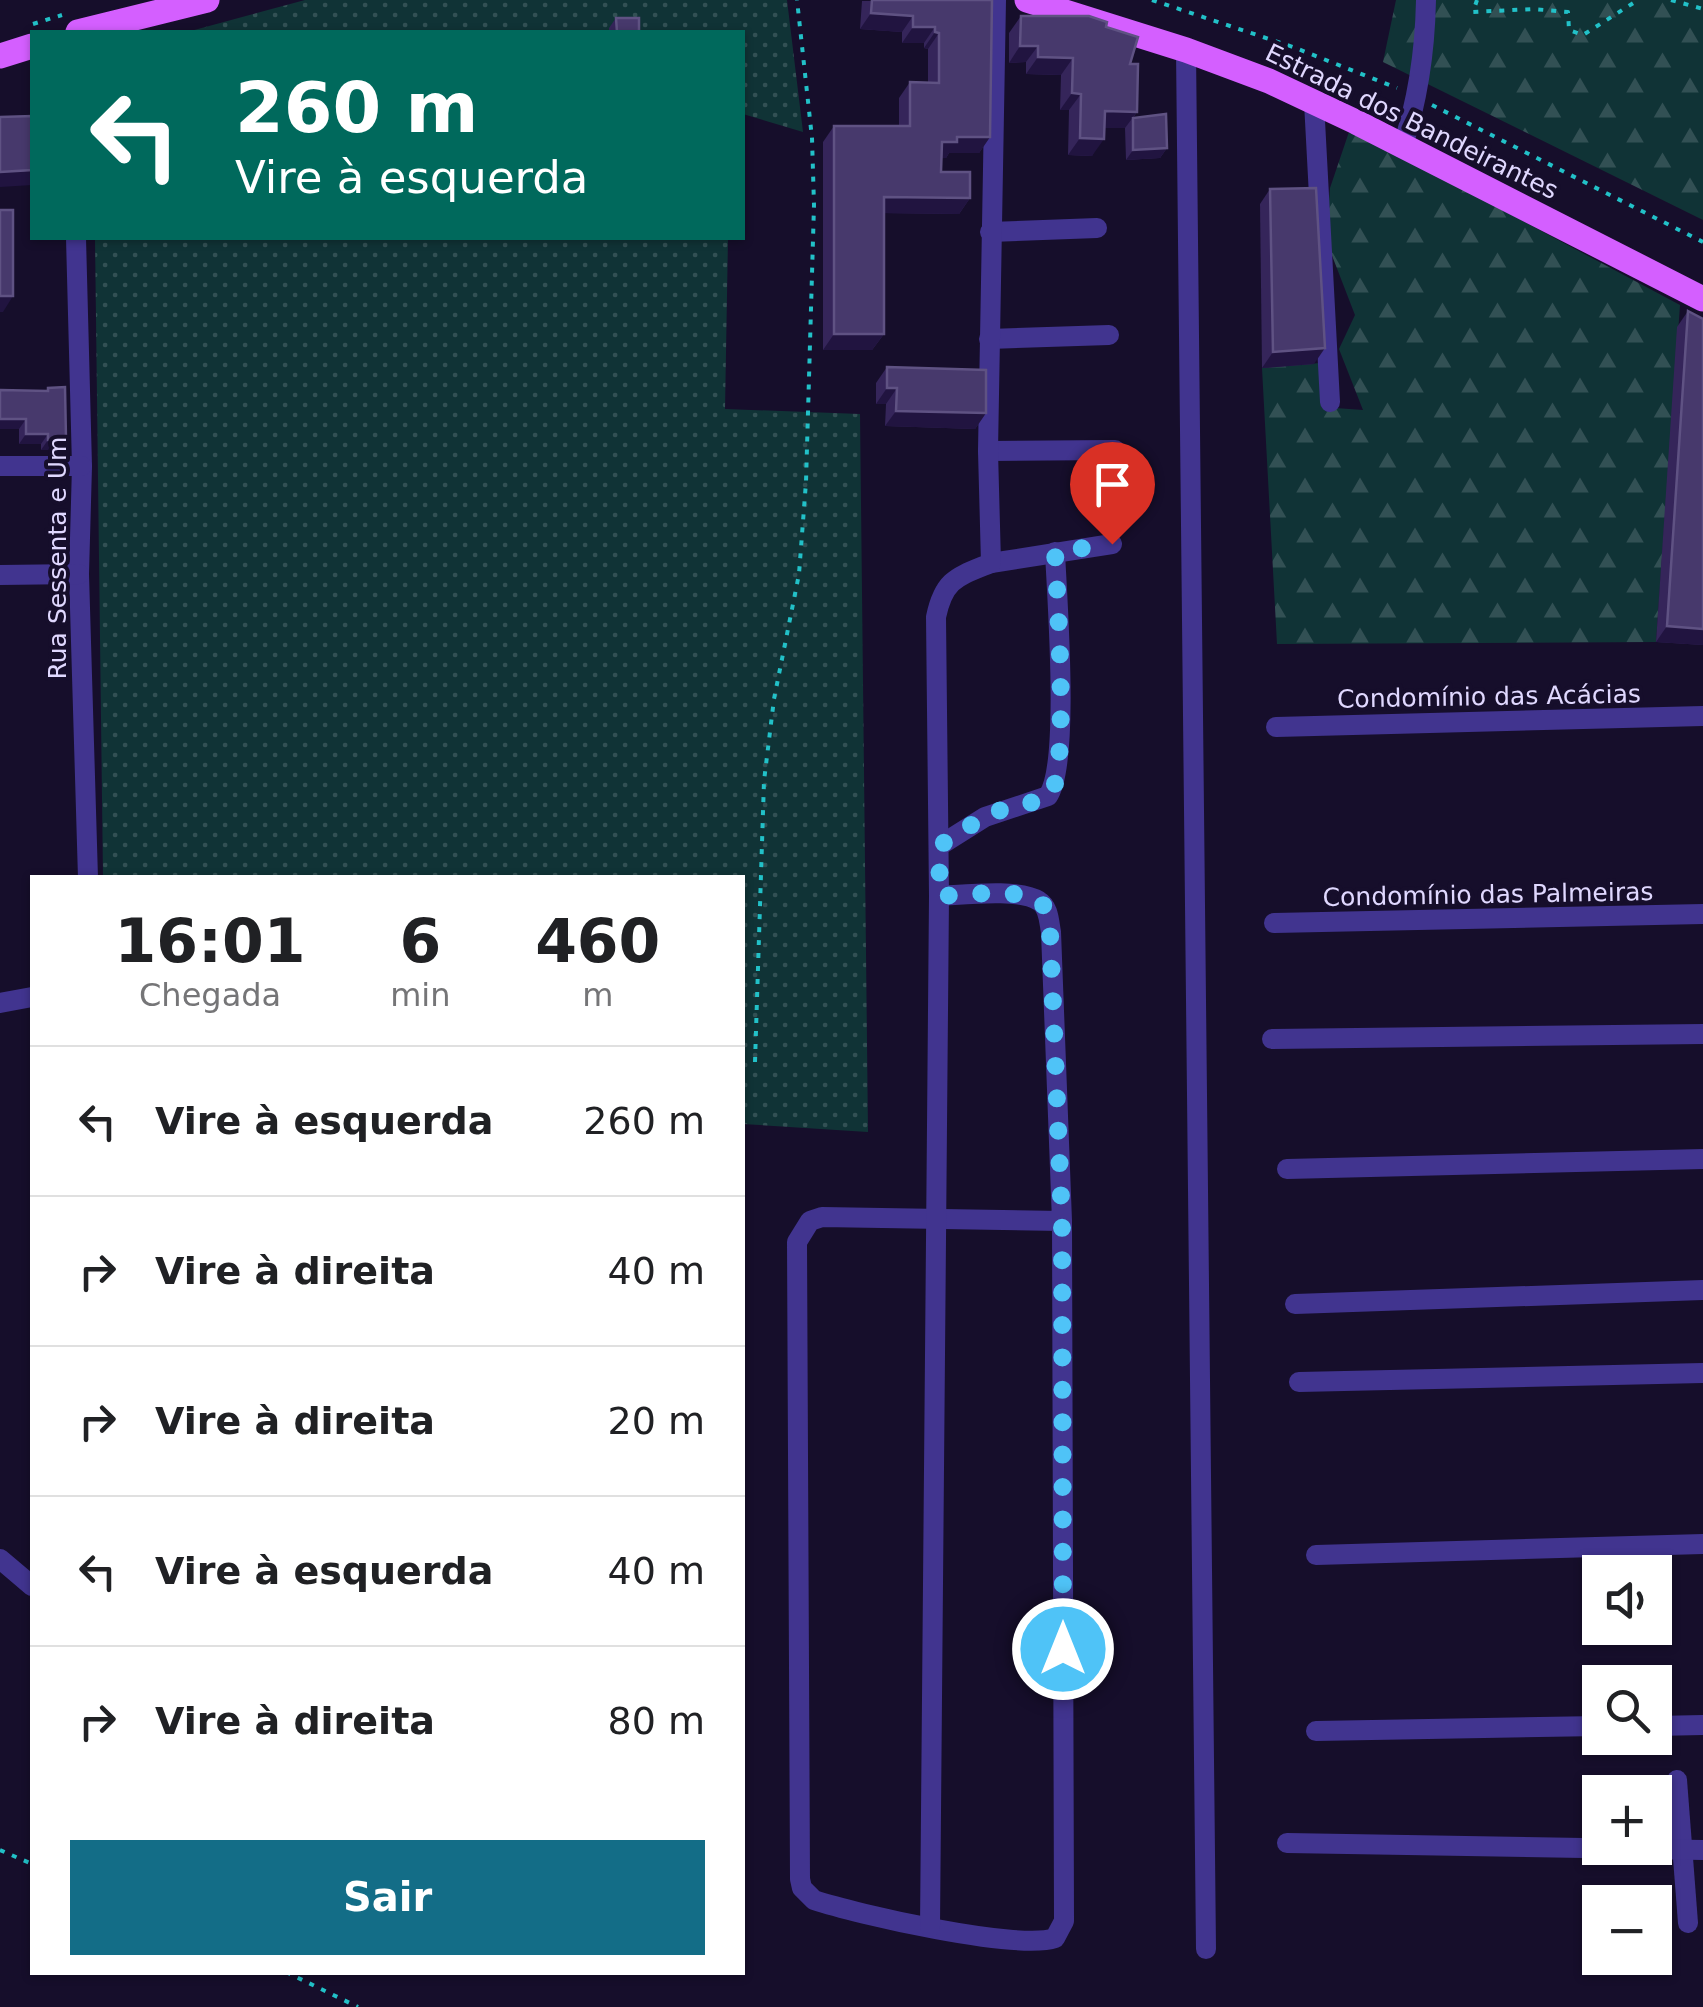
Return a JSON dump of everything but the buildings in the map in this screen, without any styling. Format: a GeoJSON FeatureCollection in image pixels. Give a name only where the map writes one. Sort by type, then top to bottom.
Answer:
{"type":"FeatureCollection","features":[{"type":"Feature","properties":{"kind":"main road"},"geometry":{"type":"LineString","coordinates":[[72,23],[207,0]]}},
{"type":"Feature","properties":{"kind":"main road","name":"Estrada dos Bandeirantes"},"geometry":{"type":"LineString","coordinates":[[1027,0],[1066,6],[1314,102],[1703,300]]}},
{"type":"Feature","properties":{"kind":"main road"},"geometry":{"type":"LineString","coordinates":[[0,56],[30,37]]}},
{"type":"Feature","properties":{"kind":"street"},"geometry":{"type":"LineString","coordinates":[[991,563],[988,451],[996,0]]}},
{"type":"Feature","properties":{"kind":"street"},"geometry":{"type":"LineString","coordinates":[[1402,148],[1417,97],[1426,0]]}},
{"type":"Feature","properties":{"kind":"street"},"geometry":{"type":"LineString","coordinates":[[1186,50],[1206,1949]]}},
{"type":"Feature","properties":{"kind":"street"},"geometry":{"type":"LineString","coordinates":[[1314,102],[1330,402]]}},
{"type":"Feature","properties":{"kind":"street"},"geometry":{"type":"LineString","coordinates":[[990,232],[1098,228]]}},
{"type":"Feature","properties":{"kind":"street","name":"Rua Sessenta e Um"},"geometry":{"type":"LineString","coordinates":[[76,240],[82,466],[79,574],[88,875]]}},
{"type":"Feature","properties":{"kind":"street"},"geometry":{"type":"LineString","coordinates":[[990,338],[1109,334]]}},
{"type":"Feature","properties":{"kind":"street"},"geometry":{"type":"LineString","coordinates":[[988,451],[1115,450]]}},
{"type":"Feature","properties":{"kind":"street"},"geometry":{"type":"LineString","coordinates":[[0,466],[82,466]]}},
{"type":"Feature","properties":{"kind":"street"},"geometry":{"type":"LineString","coordinates":[[930,1927],[940,896],[936,618],[940,597],[948,584],[991,563],[1112,544]]}},
{"type":"Feature","properties":{"kind":"street"},"geometry":{"type":"LineString","coordinates":[[939,846],[986,817],[1048,796],[1054,786],[1059,704],[1055,552]]}},
{"type":"Feature","properties":{"kind":"street"},"geometry":{"type":"LineString","coordinates":[[0,575],[79,574]]}},
{"type":"Feature","properties":{"kind":"street","name":"Condomínio das Acácias"},"geometry":{"type":"LineString","coordinates":[[1276,727],[1703,716]]}},
{"type":"Feature","properties":{"kind":"street"},"geometry":{"type":"LineString","coordinates":[[940,896],[1011,894],[1040,901],[1050,932],[1062,1222],[1063,1928],[1055,1938],[1036,1942],[930,1927],[824,1904],[802,1888],[796,1256],[802,1229],[810,1220],[822,1217],[1062,1222]]}},
{"type":"Feature","properties":{"kind":"street","name":"Condomínio das Palmeiras"},"geometry":{"type":"LineString","coordinates":[[1274,924],[1703,914]]}},
{"type":"Feature","properties":{"kind":"street"},"geometry":{"type":"LineString","coordinates":[[0,1003],[30,997]]}},
{"type":"Feature","properties":{"kind":"street"},"geometry":{"type":"LineString","coordinates":[[1272,1039],[1703,1034]]}},
{"type":"Feature","properties":{"kind":"street"},"geometry":{"type":"LineString","coordinates":[[1287,1170],[1703,1160]]}},
{"type":"Feature","properties":{"kind":"street"},"geometry":{"type":"LineString","coordinates":[[1295,1304],[1703,1290]]}},
{"type":"Feature","properties":{"kind":"street"},"geometry":{"type":"LineString","coordinates":[[1299,1382],[1703,1374]]}},
{"type":"Feature","properties":{"kind":"street"},"geometry":{"type":"LineString","coordinates":[[1316,1556],[1703,1544]]}},
{"type":"Feature","properties":{"kind":"street"},"geometry":{"type":"LineString","coordinates":[[0,1560],[30,1584]]}},
{"type":"Feature","properties":{"kind":"street"},"geometry":{"type":"LineString","coordinates":[[1672,1726],[1703,1725]]}},
{"type":"Feature","properties":{"kind":"street"},"geometry":{"type":"LineString","coordinates":[[1316,1731],[1582,1726]]}},
{"type":"Feature","properties":{"kind":"street"},"geometry":{"type":"LineString","coordinates":[[1677,1780],[1688,1923]]}},
{"type":"Feature","properties":{"kind":"street"},"geometry":{"type":"LineString","coordinates":[[1286,1843],[1703,1850]]}},
{"type":"Feature","properties":{"kind":"path"},"geometry":{"type":"LineString","coordinates":[[755,1062],[764,781],[774,699],[799,574],[806,482],[814,205],[812,138],[797,0]]}},
{"type":"Feature","properties":{"kind":"path"},"geometry":{"type":"LineString","coordinates":[[1477,0],[1473,12],[1568,12],[1569,30],[1583,35],[1638,0]]}},
{"type":"Feature","properties":{"kind":"path"},"geometry":{"type":"LineString","coordinates":[[1672,0],[1703,9]]}},
{"type":"Feature","properties":{"kind":"path"},"geometry":{"type":"LineString","coordinates":[[0,1850],[30,1863]]}},
{"type":"Feature","properties":{"kind":"path"},"geometry":{"type":"LineString","coordinates":[[292,1975],[358,2007]]}},
{"type":"Feature","properties":{"kind":"green space"},"geometry":{"type":"Polygon","coordinates":[[[305,0],[787,0],[803,132],[745,115],[745,30],[194,30],[305,0]]]}},
{"type":"Feature","properties":{"kind":"green space"},"geometry":{"type":"Polygon","coordinates":[[[1396,0],[1703,0],[1703,220],[1383,62],[1396,0]]]}},
{"type":"Feature","properties":{"kind":"green space"},"geometry":{"type":"Polygon","coordinates":[[[1350,129],[1680,305],[1656,642],[1277,644],[1262,368],[1320,363],[1321,407],[1363,410],[1339,349],[1355,315],[1326,240],[1330,188],[1350,129]]]}},
{"type":"Feature","properties":{"kind":"green space"},"geometry":{"type":"Polygon","coordinates":[[[95,240],[728,240],[725,409],[860,414],[868,1132],[745,1124],[745,875],[103,875],[95,240]]]}},
{"type":"Feature","properties":{"kind":"route"},"geometry":{"type":"LineString","coordinates":[[1063,1649],[1062,1222],[1050,932],[1040,901],[1011,894],[940,896],[939,846],[1004,808],[1043,798],[1051,792],[1056,779],[1059,736],[1055,552],[1112,544]]}}]}
